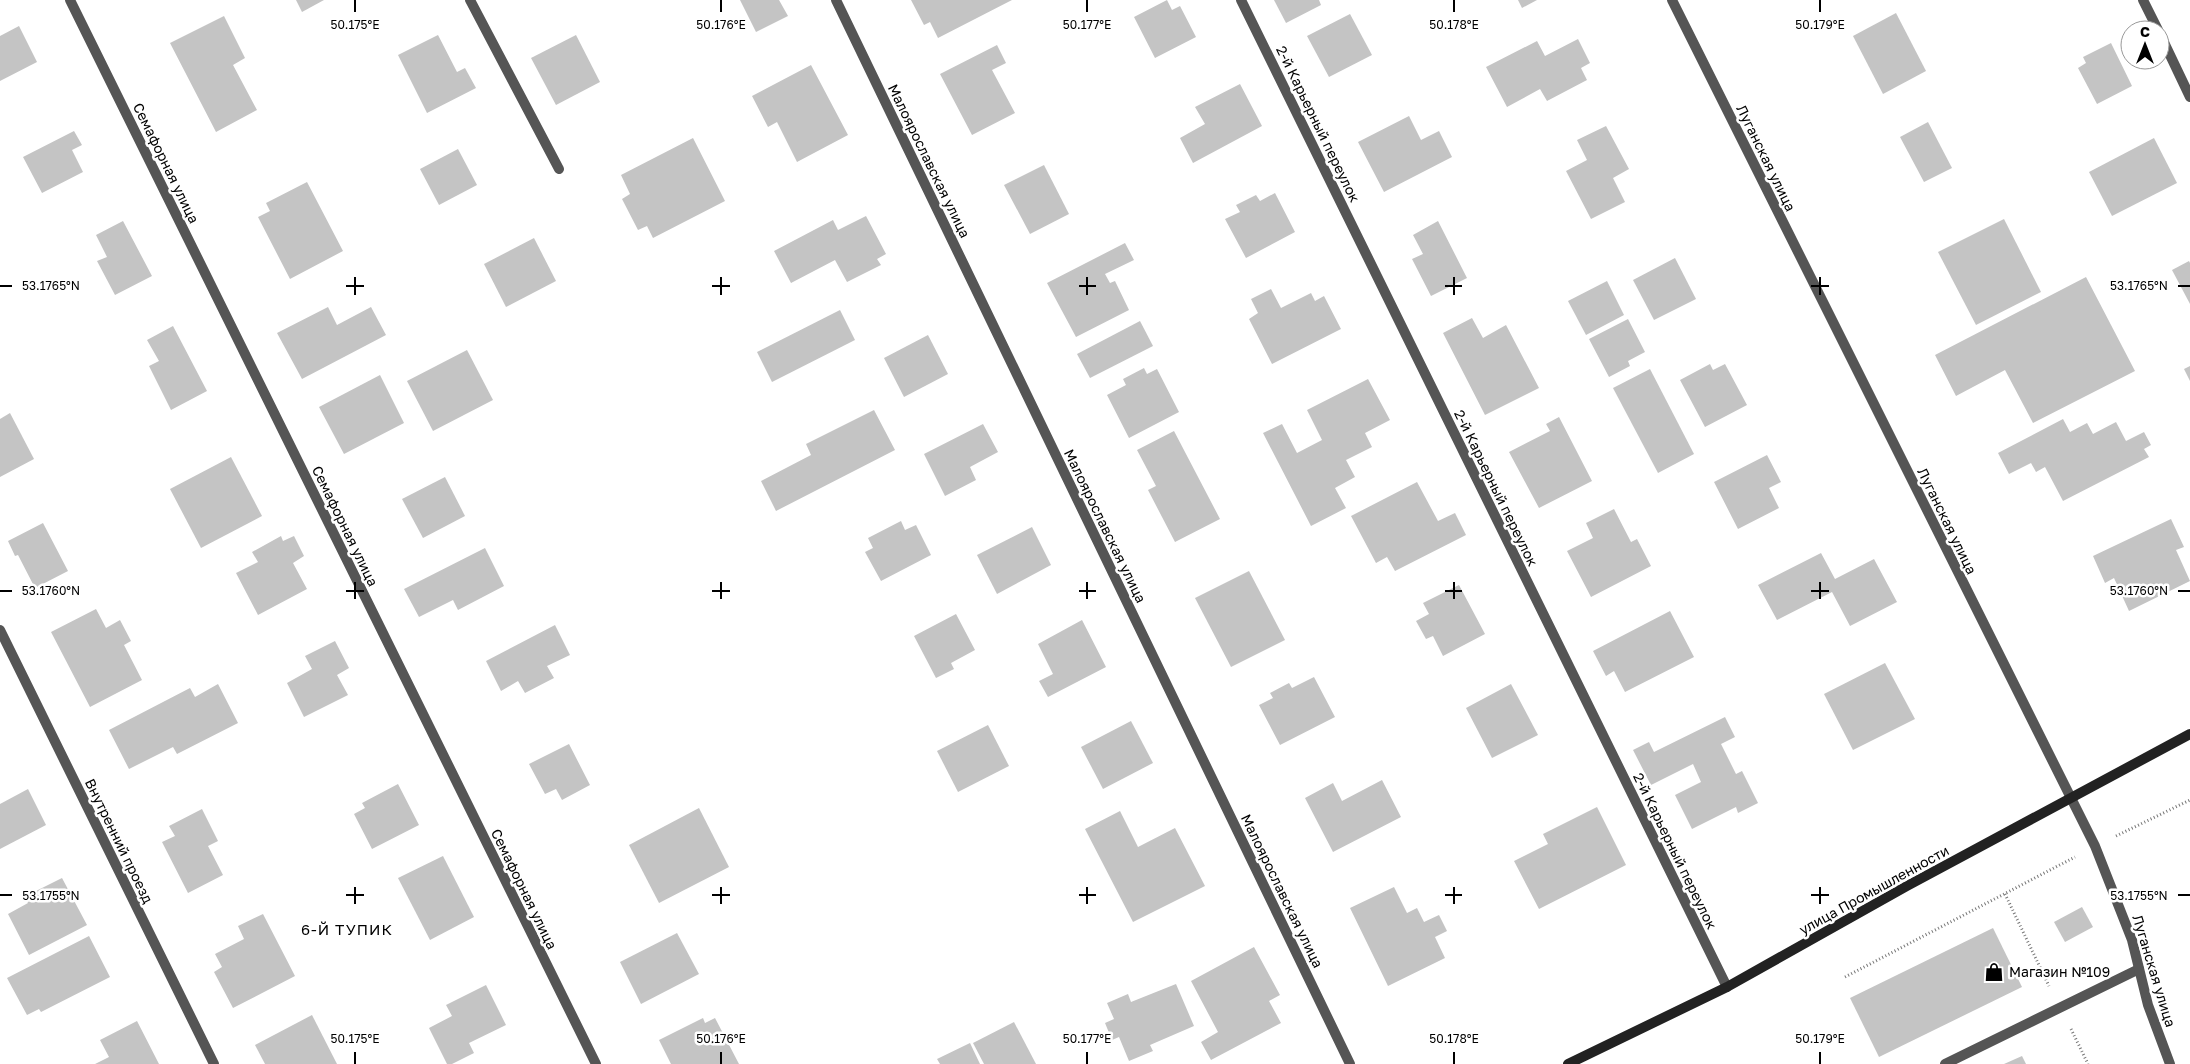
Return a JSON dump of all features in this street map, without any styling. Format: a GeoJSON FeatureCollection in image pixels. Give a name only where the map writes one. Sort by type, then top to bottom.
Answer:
{"type":"FeatureCollection","features":[{"type":"Feature","properties":{"kind":"main road","name":"улица Промышленности"},"geometry":{"type":"LineString","coordinates":[[1568,1064],[1727,987],[1907,886],[2190,734]]}},
{"type":"Feature","properties":{"kind":"street","name":"Семафорная улица"},"geometry":{"type":"LineString","coordinates":[[70,0],[596,1064]]}},
{"type":"Feature","properties":{"kind":"street"},"geometry":{"type":"LineString","coordinates":[[470,0],[559,169]]}},
{"type":"Feature","properties":{"kind":"street","name":"Малоярославская улица"},"geometry":{"type":"LineString","coordinates":[[836,0],[1350,1064]]}},
{"type":"Feature","properties":{"kind":"street","name":"2-й Карьерный переулок"},"geometry":{"type":"LineString","coordinates":[[1241,0],[1727,987]]}},
{"type":"Feature","properties":{"kind":"street","name":"Луганская улица"},"geometry":{"type":"LineString","coordinates":[[1672,0],[2095,846],[2132,940],[2148,1005],[2170,1064]]}},
{"type":"Feature","properties":{"kind":"street"},"geometry":{"type":"LineString","coordinates":[[2144,0],[2153,20]]}},
{"type":"Feature","properties":{"kind":"street"},"geometry":{"type":"LineString","coordinates":[[2170,55],[2190,97]]}},
{"type":"Feature","properties":{"kind":"street","name":"Внутренний проезд"},"geometry":{"type":"LineString","coordinates":[[0,630],[214,1064]]}},
{"type":"Feature","properties":{"kind":"street"},"geometry":{"type":"LineString","coordinates":[[1945,1064],[2139,969]]}},
{"type":"Feature","properties":{"kind":"path"},"geometry":{"type":"LineString","coordinates":[[1845,977],[2095,846],[2190,800]]}},
{"type":"Feature","properties":{"kind":"path"},"geometry":{"type":"LineString","coordinates":[[2005,894],[2088,1064]]}},
{"type":"Feature","properties":{"kind":"building"},"geometry":{"type":"Polygon","coordinates":[[[296,0],[324,0],[302,12],[296,0]]]}},
{"type":"Feature","properties":{"kind":"building"},"geometry":{"type":"Polygon","coordinates":[[[740,0],[779,0],[788,16],[756,32],[740,0]]]}},
{"type":"Feature","properties":{"kind":"building"},"geometry":{"type":"Polygon","coordinates":[[[911,0],[1012,0],[938,38],[930,22],[924,25],[911,0]]]}},
{"type":"Feature","properties":{"kind":"building"},"geometry":{"type":"Polygon","coordinates":[[[1167,0],[1172,10],[1180,6],[1196,37],[1155,58],[1134,17],[1167,0]]]}},
{"type":"Feature","properties":{"kind":"building"},"geometry":{"type":"Polygon","coordinates":[[[1274,0],[1319,0],[1321,5],[1286,23],[1274,0]]]}},
{"type":"Feature","properties":{"kind":"building"},"geometry":{"type":"Polygon","coordinates":[[[1518,0],[1537,0],[1522,8],[1518,0]]]}},
{"type":"Feature","properties":{"kind":"building"},"geometry":{"type":"Polygon","coordinates":[[[1896,13],[1926,71],[1883,94],[1853,36],[1896,13]]]}},
{"type":"Feature","properties":{"kind":"building"},"geometry":{"type":"Polygon","coordinates":[[[1350,14],[1372,55],[1329,77],[1307,36],[1350,14]]]}},
{"type":"Feature","properties":{"kind":"building"},"geometry":{"type":"Polygon","coordinates":[[[224,16],[245,58],[233,65],[257,110],[216,132],[170,43],[224,16]]]}},
{"type":"Feature","properties":{"kind":"building"},"geometry":{"type":"Polygon","coordinates":[[[19,26],[37,62],[0,81],[0,36],[19,26]]]}},
{"type":"Feature","properties":{"kind":"building"},"geometry":{"type":"Polygon","coordinates":[[[438,35],[457,72],[465,68],[476,88],[427,113],[398,55],[438,35]]]}},
{"type":"Feature","properties":{"kind":"building"},"geometry":{"type":"Polygon","coordinates":[[[576,35],[600,82],[556,105],[531,58],[576,35]]]}},
{"type":"Feature","properties":{"kind":"building"},"geometry":{"type":"Polygon","coordinates":[[[1578,39],[1590,63],[1581,68],[1587,80],[1547,101],[1540,89],[1507,107],[1486,67],[1537,41],[1545,56],[1578,39]]]}},
{"type":"Feature","properties":{"kind":"building"},"geometry":{"type":"Polygon","coordinates":[[[2111,43],[2120,61],[2120,70],[2124,70],[2132,86],[2097,104],[2078,68],[2086,63],[2083,57],[2111,43]]]}},
{"type":"Feature","properties":{"kind":"building"},"geometry":{"type":"Polygon","coordinates":[[[997,45],[1006,63],[992,70],[1015,113],[972,135],[940,74],[997,45]]]}},
{"type":"Feature","properties":{"kind":"building"},"geometry":{"type":"Polygon","coordinates":[[[811,65],[848,135],[797,162],[777,122],[768,127],[752,96],[811,65]]]}},
{"type":"Feature","properties":{"kind":"building"},"geometry":{"type":"Polygon","coordinates":[[[1240,84],[1262,126],[1193,163],[1180,138],[1205,124],[1195,107],[1240,84]]]}},
{"type":"Feature","properties":{"kind":"building"},"geometry":{"type":"Polygon","coordinates":[[[1409,116],[1421,140],[1439,131],[1452,157],[1384,192],[1358,142],[1409,116]]]}},
{"type":"Feature","properties":{"kind":"building"},"geometry":{"type":"Polygon","coordinates":[[[1928,122],[1952,168],[1924,182],[1900,137],[1928,122]]]}},
{"type":"Feature","properties":{"kind":"building"},"geometry":{"type":"Polygon","coordinates":[[[1606,126],[1629,169],[1613,178],[1625,202],[1591,219],[1566,171],[1587,160],[1577,140],[1606,126]]]}},
{"type":"Feature","properties":{"kind":"building"},"geometry":{"type":"Polygon","coordinates":[[[74,131],[82,145],[72,150],[83,172],[42,193],[23,157],[74,131]]]}},
{"type":"Feature","properties":{"kind":"building"},"geometry":{"type":"Polygon","coordinates":[[[693,138],[725,201],[653,238],[647,226],[638,230],[622,199],[630,194],[621,175],[693,138]]]}},
{"type":"Feature","properties":{"kind":"building"},"geometry":{"type":"Polygon","coordinates":[[[2154,138],[2177,183],[2112,216],[2089,172],[2154,138]]]}},
{"type":"Feature","properties":{"kind":"building"},"geometry":{"type":"Polygon","coordinates":[[[458,149],[477,185],[439,205],[420,169],[458,149]]]}},
{"type":"Feature","properties":{"kind":"building"},"geometry":{"type":"Polygon","coordinates":[[[1044,165],[1069,214],[1030,234],[1004,185],[1044,165]]]}},
{"type":"Feature","properties":{"kind":"building"},"geometry":{"type":"Polygon","coordinates":[[[307,182],[343,251],[290,279],[258,217],[270,211],[266,203],[307,182]]]}},
{"type":"Feature","properties":{"kind":"building"},"geometry":{"type":"Polygon","coordinates":[[[1275,193],[1295,232],[1246,258],[1225,219],[1240,212],[1236,205],[1256,195],[1260,201],[1275,193]]]}},
{"type":"Feature","properties":{"kind":"building"},"geometry":{"type":"Polygon","coordinates":[[[866,216],[886,254],[877,259],[881,265],[847,282],[835,260],[791,283],[774,251],[833,220],[838,230],[866,216]]]}},
{"type":"Feature","properties":{"kind":"building"},"geometry":{"type":"Polygon","coordinates":[[[2004,219],[2041,292],[1976,325],[1938,252],[2004,219]]]}},
{"type":"Feature","properties":{"kind":"building"},"geometry":{"type":"Polygon","coordinates":[[[123,221],[152,276],[115,295],[97,261],[107,257],[96,235],[123,221]]]}},
{"type":"Feature","properties":{"kind":"building"},"geometry":{"type":"Polygon","coordinates":[[[1438,221],[1467,278],[1431,296],[1412,259],[1423,254],[1413,235],[1438,221]]]}},
{"type":"Feature","properties":{"kind":"building"},"geometry":{"type":"Polygon","coordinates":[[[534,238],[556,281],[506,307],[484,264],[534,238]]]}},
{"type":"Feature","properties":{"kind":"building"},"geometry":{"type":"Polygon","coordinates":[[[1125,243],[1134,260],[1105,274],[1110,283],[1115,281],[1129,310],[1076,337],[1047,283],[1125,243]]]}},
{"type":"Feature","properties":{"kind":"building"},"geometry":{"type":"Polygon","coordinates":[[[1675,258],[1696,299],[1654,320],[1633,280],[1675,258]]]}},
{"type":"Feature","properties":{"kind":"building"},"geometry":{"type":"Polygon","coordinates":[[[2189,261],[2190,263],[2190,304],[2172,270],[2189,261]]]}},
{"type":"Feature","properties":{"kind":"building"},"geometry":{"type":"Polygon","coordinates":[[[2086,277],[2135,371],[2033,423],[2005,370],[1956,396],[1935,355],[2086,277]]]}},
{"type":"Feature","properties":{"kind":"building"},"geometry":{"type":"Polygon","coordinates":[[[1607,281],[1624,315],[1586,335],[1568,301],[1607,281]]]}},
{"type":"Feature","properties":{"kind":"building"},"geometry":{"type":"Polygon","coordinates":[[[1271,289],[1281,308],[1311,293],[1315,301],[1324,296],[1341,329],[1272,364],[1249,319],[1258,313],[1251,299],[1271,289]]]}},
{"type":"Feature","properties":{"kind":"building"},"geometry":{"type":"Polygon","coordinates":[[[328,307],[337,325],[371,307],[386,335],[302,379],[277,333],[328,307]]]}},
{"type":"Feature","properties":{"kind":"building"},"geometry":{"type":"Polygon","coordinates":[[[840,310],[855,340],[772,382],[757,352],[840,310]]]}},
{"type":"Feature","properties":{"kind":"building"},"geometry":{"type":"Polygon","coordinates":[[[1472,318],[1483,338],[1506,325],[1539,388],[1485,415],[1443,333],[1472,318]]]}},
{"type":"Feature","properties":{"kind":"building"},"geometry":{"type":"Polygon","coordinates":[[[1628,319],[1645,352],[1628,361],[1630,366],[1609,377],[1589,339],[1628,319]]]}},
{"type":"Feature","properties":{"kind":"building"},"geometry":{"type":"Polygon","coordinates":[[[1140,321],[1153,346],[1090,378],[1077,354],[1140,321]]]}},
{"type":"Feature","properties":{"kind":"building"},"geometry":{"type":"Polygon","coordinates":[[[173,326],[207,391],[171,410],[149,366],[159,361],[147,340],[173,326]]]}},
{"type":"Feature","properties":{"kind":"building"},"geometry":{"type":"Polygon","coordinates":[[[928,335],[948,374],[904,397],[884,358],[928,335]]]}},
{"type":"Feature","properties":{"kind":"building"},"geometry":{"type":"Polygon","coordinates":[[[467,350],[493,400],[433,431],[407,381],[467,350]]]}},
{"type":"Feature","properties":{"kind":"building"},"geometry":{"type":"Polygon","coordinates":[[[1710,364],[1713,370],[1725,364],[1747,405],[1705,427],[1680,380],[1710,364]]]}},
{"type":"Feature","properties":{"kind":"building"},"geometry":{"type":"Polygon","coordinates":[[[2190,366],[2190,381],[2184,369],[2190,366]]]}},
{"type":"Feature","properties":{"kind":"building"},"geometry":{"type":"Polygon","coordinates":[[[1144,368],[1147,374],[1157,369],[1179,412],[1129,438],[1107,395],[1126,385],[1123,379],[1144,368]]]}},
{"type":"Feature","properties":{"kind":"building"},"geometry":{"type":"Polygon","coordinates":[[[1650,369],[1694,454],[1658,473],[1613,388],[1650,369]]]}},
{"type":"Feature","properties":{"kind":"building"},"geometry":{"type":"Polygon","coordinates":[[[380,375],[404,423],[344,454],[319,407],[380,375]]]}},
{"type":"Feature","properties":{"kind":"building"},"geometry":{"type":"Polygon","coordinates":[[[1368,379],[1390,420],[1365,433],[1372,447],[1346,460],[1355,477],[1335,488],[1346,508],[1311,526],[1263,433],[1282,424],[1297,453],[1322,440],[1307,410],[1368,379]]]}},
{"type":"Feature","properties":{"kind":"building"},"geometry":{"type":"Polygon","coordinates":[[[874,410],[895,450],[776,511],[761,481],[811,455],[806,444],[874,410]]]}},
{"type":"Feature","properties":{"kind":"building"},"geometry":{"type":"Polygon","coordinates":[[[10,413],[34,459],[0,477],[0,419],[10,413]]]}},
{"type":"Feature","properties":{"kind":"building"},"geometry":{"type":"Polygon","coordinates":[[[1559,417],[1592,481],[1539,508],[1509,452],[1550,431],[1546,424],[1559,417]]]}},
{"type":"Feature","properties":{"kind":"building"},"geometry":{"type":"Polygon","coordinates":[[[2063,419],[2070,432],[2087,423],[2093,434],[2116,422],[2126,441],[2144,432],[2151,445],[2144,449],[2149,457],[2063,501],[2045,467],[2036,472],[2031,463],[2009,474],[1998,453],[2063,419]]]}},
{"type":"Feature","properties":{"kind":"building"},"geometry":{"type":"Polygon","coordinates":[[[983,424],[998,452],[970,467],[976,480],[945,496],[924,454],[983,424]]]}},
{"type":"Feature","properties":{"kind":"building"},"geometry":{"type":"Polygon","coordinates":[[[1174,431],[1220,519],[1175,542],[1148,490],[1156,486],[1137,450],[1174,431]]]}},
{"type":"Feature","properties":{"kind":"building"},"geometry":{"type":"Polygon","coordinates":[[[1767,455],[1781,482],[1769,488],[1779,508],[1738,529],[1714,482],[1767,455]]]}},
{"type":"Feature","properties":{"kind":"building"},"geometry":{"type":"Polygon","coordinates":[[[231,457],[262,516],[201,548],[170,489],[231,457]]]}},
{"type":"Feature","properties":{"kind":"building"},"geometry":{"type":"Polygon","coordinates":[[[445,477],[465,516],[423,538],[402,499],[445,477]]]}},
{"type":"Feature","properties":{"kind":"building"},"geometry":{"type":"Polygon","coordinates":[[[1417,482],[1438,521],[1455,513],[1466,535],[1395,571],[1387,557],[1376,563],[1351,516],[1417,482]]]}},
{"type":"Feature","properties":{"kind":"building"},"geometry":{"type":"Polygon","coordinates":[[[1614,509],[1631,542],[1637,539],[1651,566],[1591,597],[1567,551],[1593,538],[1586,523],[1614,509]]]}},
{"type":"Feature","properties":{"kind":"building"},"geometry":{"type":"Polygon","coordinates":[[[2171,519],[2184,547],[2176,550],[2190,581],[2129,611],[2114,578],[2105,583],[2093,556],[2171,519]]]}},
{"type":"Feature","properties":{"kind":"building"},"geometry":{"type":"Polygon","coordinates":[[[901,521],[905,530],[916,525],[931,555],[881,581],[865,552],[873,548],[868,538],[901,521]]]}},
{"type":"Feature","properties":{"kind":"building"},"geometry":{"type":"Polygon","coordinates":[[[43,523],[68,571],[35,588],[18,555],[15,556],[8,541],[43,523]]]}},
{"type":"Feature","properties":{"kind":"building"},"geometry":{"type":"Polygon","coordinates":[[[1032,527],[1051,565],[997,594],[977,555],[1032,527]]]}},
{"type":"Feature","properties":{"kind":"building"},"geometry":{"type":"Polygon","coordinates":[[[281,536],[283,541],[294,536],[304,556],[293,563],[307,589],[258,615],[236,573],[258,562],[252,552],[281,536]]]}},
{"type":"Feature","properties":{"kind":"building"},"geometry":{"type":"Polygon","coordinates":[[[485,548],[504,586],[458,610],[453,600],[419,617],[404,589],[485,548]]]}},
{"type":"Feature","properties":{"kind":"building"},"geometry":{"type":"Polygon","coordinates":[[[1821,553],[1835,579],[1874,559],[1897,602],[1850,626],[1832,592],[1777,620],[1758,585],[1821,553]]]}},
{"type":"Feature","properties":{"kind":"building"},"geometry":{"type":"Polygon","coordinates":[[[1249,571],[1285,640],[1231,667],[1195,598],[1249,571]]]}},
{"type":"Feature","properties":{"kind":"building"},"geometry":{"type":"Polygon","coordinates":[[[1459,585],[1485,634],[1443,656],[1433,636],[1426,639],[1416,621],[1429,614],[1423,603],[1459,585]]]}},
{"type":"Feature","properties":{"kind":"building"},"geometry":{"type":"Polygon","coordinates":[[[96,609],[106,628],[120,620],[131,641],[124,645],[142,680],[90,707],[51,632],[96,609]]]}},
{"type":"Feature","properties":{"kind":"building"},"geometry":{"type":"Polygon","coordinates":[[[1670,611],[1694,657],[1625,692],[1614,671],[1606,676],[1593,651],[1670,611]]]}},
{"type":"Feature","properties":{"kind":"building"},"geometry":{"type":"Polygon","coordinates":[[[956,614],[975,650],[951,663],[954,669],[936,678],[914,636],[956,614]]]}},
{"type":"Feature","properties":{"kind":"building"},"geometry":{"type":"Polygon","coordinates":[[[1082,620],[1106,667],[1048,697],[1039,681],[1053,674],[1038,644],[1082,620]]]}},
{"type":"Feature","properties":{"kind":"building"},"geometry":{"type":"Polygon","coordinates":[[[555,625],[570,655],[547,666],[554,678],[525,693],[518,681],[501,691],[486,661],[555,625]]]}},
{"type":"Feature","properties":{"kind":"building"},"geometry":{"type":"Polygon","coordinates":[[[335,641],[349,668],[337,675],[348,695],[304,717],[287,683],[312,669],[305,656],[335,641]]]}},
{"type":"Feature","properties":{"kind":"building"},"geometry":{"type":"Polygon","coordinates":[[[1885,663],[1915,719],[1853,750],[1824,694],[1885,663]]]}},
{"type":"Feature","properties":{"kind":"building"},"geometry":{"type":"Polygon","coordinates":[[[1314,677],[1335,717],[1280,745],[1259,705],[1273,698],[1270,693],[1289,683],[1292,688],[1314,677]]]}},
{"type":"Feature","properties":{"kind":"building"},"geometry":{"type":"Polygon","coordinates":[[[218,684],[238,723],[177,754],[173,747],[129,769],[109,730],[190,688],[195,697],[218,684]]]}},
{"type":"Feature","properties":{"kind":"building"},"geometry":{"type":"Polygon","coordinates":[[[1511,684],[1538,735],[1492,758],[1466,708],[1511,684]]]}},
{"type":"Feature","properties":{"kind":"building"},"geometry":{"type":"Polygon","coordinates":[[[1725,717],[1735,737],[1721,744],[1736,774],[1742,771],[1758,803],[1738,813],[1736,807],[1692,829],[1675,795],[1701,782],[1693,764],[1651,785],[1633,750],[1649,742],[1654,752],[1725,717]]]}},
{"type":"Feature","properties":{"kind":"building"},"geometry":{"type":"Polygon","coordinates":[[[1131,721],[1153,763],[1103,789],[1081,747],[1131,721]]]}},
{"type":"Feature","properties":{"kind":"building"},"geometry":{"type":"Polygon","coordinates":[[[988,725],[1009,766],[958,792],[937,751],[988,725]]]}},
{"type":"Feature","properties":{"kind":"building"},"geometry":{"type":"Polygon","coordinates":[[[569,744],[590,785],[562,800],[556,789],[545,794],[529,764],[569,744]]]}},
{"type":"Feature","properties":{"kind":"building"},"geometry":{"type":"Polygon","coordinates":[[[1382,780],[1401,817],[1333,852],[1305,798],[1333,783],[1342,801],[1382,780]]]}},
{"type":"Feature","properties":{"kind":"building"},"geometry":{"type":"Polygon","coordinates":[[[398,784],[419,825],[372,849],[354,814],[365,808],[362,803],[398,784]]]}},
{"type":"Feature","properties":{"kind":"building"},"geometry":{"type":"Polygon","coordinates":[[[28,789],[46,825],[0,849],[0,804],[28,789]]]}},
{"type":"Feature","properties":{"kind":"building"},"geometry":{"type":"Polygon","coordinates":[[[1597,807],[1626,865],[1539,909],[1514,861],[1548,844],[1543,834],[1597,807]]]}},
{"type":"Feature","properties":{"kind":"building"},"geometry":{"type":"Polygon","coordinates":[[[699,808],[729,867],[659,903],[629,845],[699,808]]]}},
{"type":"Feature","properties":{"kind":"building"},"geometry":{"type":"Polygon","coordinates":[[[202,809],[218,841],[208,846],[223,875],[188,893],[162,842],[175,836],[169,826],[202,809]]]}},
{"type":"Feature","properties":{"kind":"building"},"geometry":{"type":"Polygon","coordinates":[[[1120,811],[1138,847],[1175,828],[1205,886],[1133,922],[1085,829],[1120,811]]]}},
{"type":"Feature","properties":{"kind":"building"},"geometry":{"type":"Polygon","coordinates":[[[443,856],[474,917],[430,940],[398,878],[443,856]]]}},
{"type":"Feature","properties":{"kind":"building"},"geometry":{"type":"Polygon","coordinates":[[[62,878],[87,925],[29,955],[8,914],[28,903],[24,897],[62,878]]]}},
{"type":"Feature","properties":{"kind":"building"},"geometry":{"type":"Polygon","coordinates":[[[1394,887],[1407,913],[1417,908],[1424,922],[1439,915],[1447,931],[1435,937],[1445,958],[1388,986],[1350,908],[1394,887]]]}},
{"type":"Feature","properties":{"kind":"building"},"geometry":{"type":"Polygon","coordinates":[[[2082,907],[2093,927],[2065,942],[2054,922],[2082,907]]]}},
{"type":"Feature","properties":{"kind":"building"},"geometry":{"type":"Polygon","coordinates":[[[263,914],[295,976],[233,1008],[214,972],[222,967],[215,954],[244,939],[238,926],[263,914]]]}},
{"type":"Feature","properties":{"kind":"building"},"geometry":{"type":"Polygon","coordinates":[[[1993,928],[2022,987],[1879,1057],[1850,998],[1993,928]]]}},
{"type":"Feature","properties":{"kind":"building"},"geometry":{"type":"Polygon","coordinates":[[[677,933],[699,974],[641,1004],[620,962],[677,933]]]}},
{"type":"Feature","properties":{"kind":"building"},"geometry":{"type":"Polygon","coordinates":[[[89,936],[110,977],[41,1012],[39,1009],[27,1015],[7,978],[89,936]]]}},
{"type":"Feature","properties":{"kind":"building"},"geometry":{"type":"Polygon","coordinates":[[[1254,947],[1280,995],[1269,1001],[1281,1023],[1211,1060],[1201,1042],[1218,1032],[1191,981],[1254,947]]]}},
{"type":"Feature","properties":{"kind":"building"},"geometry":{"type":"Polygon","coordinates":[[[1176,984],[1194,1026],[1150,1045],[1153,1051],[1129,1061],[1119,1037],[1112,1040],[1105,1023],[1114,1019],[1107,1003],[1128,994],[1131,1002],[1176,984]]]}},
{"type":"Feature","properties":{"kind":"building"},"geometry":{"type":"Polygon","coordinates":[[[486,985],[506,1025],[469,1043],[474,1053],[452,1064],[447,1064],[429,1028],[452,1016],[446,1005],[486,985]]]}},
{"type":"Feature","properties":{"kind":"building"},"geometry":{"type":"Polygon","coordinates":[[[312,1015],[337,1064],[265,1064],[255,1045],[312,1015]]]}},
{"type":"Feature","properties":{"kind":"building"},"geometry":{"type":"Polygon","coordinates":[[[703,1018],[705,1023],[715,1018],[739,1064],[671,1064],[659,1040],[703,1018]]]}},
{"type":"Feature","properties":{"kind":"building"},"geometry":{"type":"Polygon","coordinates":[[[137,1021],[159,1064],[95,1064],[109,1057],[100,1040],[137,1021]]]}},
{"type":"Feature","properties":{"kind":"building"},"geometry":{"type":"Polygon","coordinates":[[[1014,1022],[1036,1064],[984,1064],[973,1043],[1014,1022]]]}},
{"type":"Feature","properties":{"kind":"building"},"geometry":{"type":"Polygon","coordinates":[[[970,1043],[980,1064],[940,1064],[937,1059],[970,1043]]]}},
{"type":"Feature","properties":{"kind":"building"},"geometry":{"type":"Polygon","coordinates":[[[2022,1056],[2026,1064],[2004,1064],[2022,1056]]]}},
{"type":"Feature","properties":{"kind":"place","name":"Магазин №109"},"geometry":{"type":"Point","coordinates":[1994,972]}},
{"type":"Feature","properties":{"kind":"district","name":"6-Й ТУПИК"},"geometry":{"type":"Point","coordinates":[347,930]}}]}
